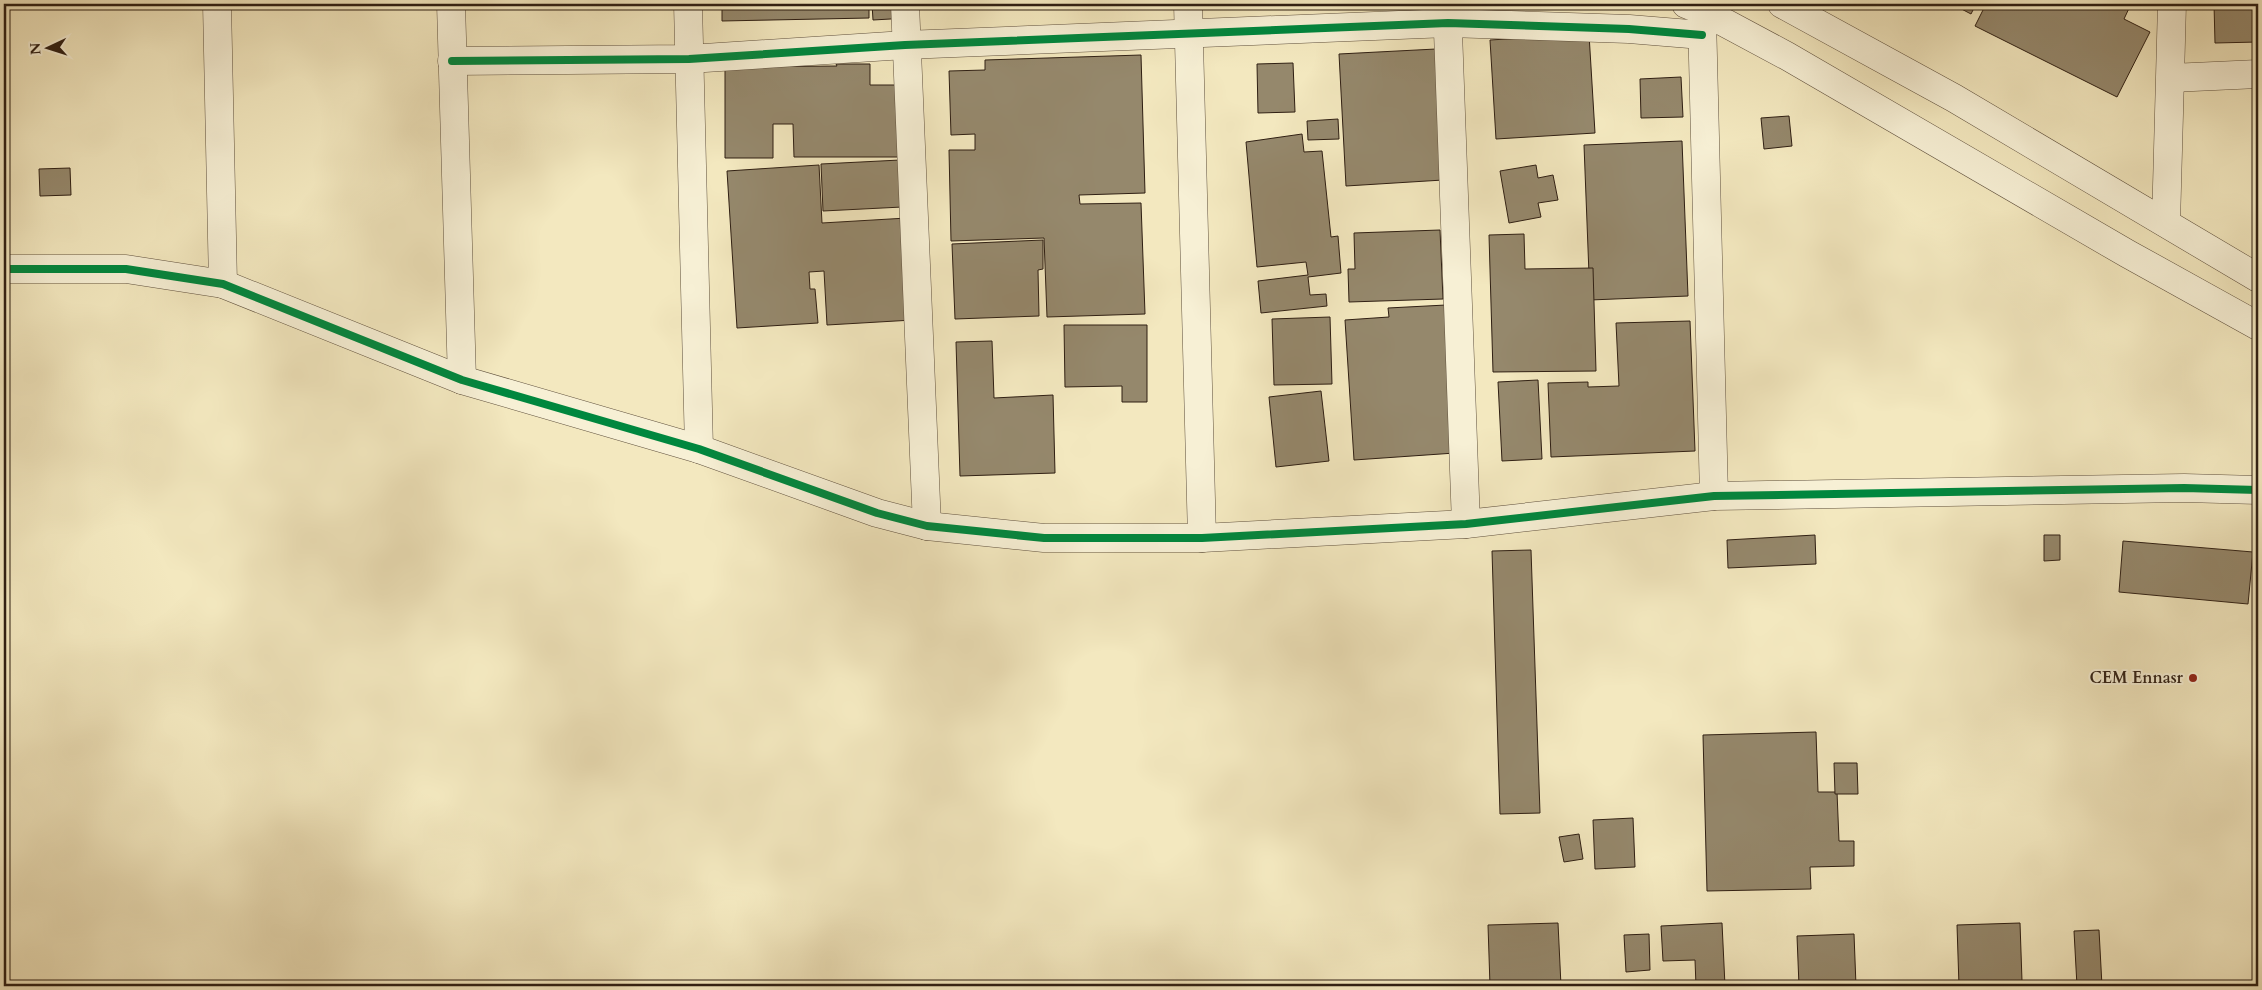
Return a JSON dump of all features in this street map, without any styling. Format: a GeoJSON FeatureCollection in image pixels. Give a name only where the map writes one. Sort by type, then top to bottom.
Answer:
{"type":"FeatureCollection","features":[{"type":"Feature","properties":{"kind":"street"},"geometry":{"type":"LineString","coordinates":[[218,4],[223,284]]}},
{"type":"Feature","properties":{"kind":"street"},"geometry":{"type":"LineString","coordinates":[[450,4],[454,183],[462,380]]}},
{"type":"Feature","properties":{"kind":"street"},"geometry":{"type":"LineString","coordinates":[[688,4],[699,449]]}},
{"type":"Feature","properties":{"kind":"street"},"geometry":{"type":"LineString","coordinates":[[905,4],[905,45],[927,526]]}},
{"type":"Feature","properties":{"kind":"street"},"geometry":{"type":"LineString","coordinates":[[1188,4],[1202,538]]}},
{"type":"Feature","properties":{"kind":"street"},"geometry":{"type":"LineString","coordinates":[[1782,4],[1954,98],[2258,278]]}},
{"type":"Feature","properties":{"kind":"street"},"geometry":{"type":"LineString","coordinates":[[2166,223],[2172,4]]}},
{"type":"Feature","properties":{"kind":"street"},"geometry":{"type":"LineString","coordinates":[[452,61],[689,59],[905,45],[1189,33],[1447,13],[1630,29],[1698,13],[1786,56],[2119,249],[2258,326]]}},
{"type":"Feature","properties":{"kind":"street"},"geometry":{"type":"LineString","coordinates":[[1447,13],[1466,524]]}},
{"type":"Feature","properties":{"kind":"street"},"geometry":{"type":"LineString","coordinates":[[1698,13],[1714,496]]}},
{"type":"Feature","properties":{"kind":"street"},"geometry":{"type":"LineString","coordinates":[[2171,78],[2258,74]]}},
{"type":"Feature","properties":{"kind":"street"},"geometry":{"type":"LineString","coordinates":[[4,269],[126,269],[223,284],[462,380],[699,449],[877,513],[927,526],[1044,538],[1202,538],[1466,524],[1714,496],[2184,488],[2258,490]]}},
{"type":"Feature","properties":{"kind":"building"},"geometry":{"type":"Polygon","coordinates":[[[722,4],[869,4],[869,18],[722,21],[722,4]]]}},
{"type":"Feature","properties":{"kind":"building"},"geometry":{"type":"Polygon","coordinates":[[[872,4],[907,4],[908,18],[873,20],[872,4]]]}},
{"type":"Feature","properties":{"kind":"building"},"geometry":{"type":"Polygon","coordinates":[[[937,4],[1106,4],[937,8],[937,4]]]}},
{"type":"Feature","properties":{"kind":"building"},"geometry":{"type":"Polygon","coordinates":[[[1237,4],[1421,4],[1421,6],[1237,4]]]}},
{"type":"Feature","properties":{"kind":"building"},"geometry":{"type":"Polygon","coordinates":[[[1952,4],[1976,4],[1971,14],[1952,4]]]}},
{"type":"Feature","properties":{"kind":"building"},"geometry":{"type":"Polygon","coordinates":[[[1986,4],[2131,4],[2124,19],[2150,32],[2117,97],[1975,26],[1986,4]]]}},
{"type":"Feature","properties":{"kind":"building"},"geometry":{"type":"Polygon","coordinates":[[[2214,4],[2258,4],[2258,42],[2215,43],[2214,4]]]}},
{"type":"Feature","properties":{"kind":"building"},"geometry":{"type":"Polygon","coordinates":[[[1589,34],[1595,133],[1496,139],[1490,40],[1589,34]]]}},
{"type":"Feature","properties":{"kind":"building"},"geometry":{"type":"Polygon","coordinates":[[[1436,49],[1443,180],[1346,186],[1339,54],[1436,49]]]}},
{"type":"Feature","properties":{"kind":"building"},"geometry":{"type":"Polygon","coordinates":[[[1141,55],[1145,193],[1079,195],[1080,204],[1141,203],[1145,314],[1047,317],[1044,238],[951,241],[949,150],[975,150],[975,134],[951,135],[949,71],[985,70],[985,60],[1141,55]]]}},
{"type":"Feature","properties":{"kind":"building"},"geometry":{"type":"Polygon","coordinates":[[[1293,63],[1295,112],[1258,113],[1257,64],[1293,63]]]}},
{"type":"Feature","properties":{"kind":"building"},"geometry":{"type":"Polygon","coordinates":[[[836,64],[870,64],[870,85],[914,85],[915,157],[794,157],[793,124],[773,124],[773,158],[725,158],[725,67],[837,66],[836,64]]]}},
{"type":"Feature","properties":{"kind":"building"},"geometry":{"type":"Polygon","coordinates":[[[1681,77],[1683,117],[1641,118],[1640,79],[1681,77]]]}},
{"type":"Feature","properties":{"kind":"building"},"geometry":{"type":"Polygon","coordinates":[[[1789,116],[1792,146],[1764,149],[1761,118],[1789,116]]]}},
{"type":"Feature","properties":{"kind":"building"},"geometry":{"type":"Polygon","coordinates":[[[1338,119],[1339,139],[1308,140],[1307,121],[1338,119]]]}},
{"type":"Feature","properties":{"kind":"building"},"geometry":{"type":"Polygon","coordinates":[[[1302,134],[1304,152],[1322,151],[1331,237],[1338,236],[1341,273],[1308,277],[1310,295],[1326,294],[1327,306],[1261,313],[1258,281],[1308,275],[1306,262],[1257,267],[1246,142],[1302,134]]]}},
{"type":"Feature","properties":{"kind":"building"},"geometry":{"type":"Polygon","coordinates":[[[1682,141],[1688,296],[1590,300],[1584,145],[1682,141]]]}},
{"type":"Feature","properties":{"kind":"building"},"geometry":{"type":"Polygon","coordinates":[[[920,159],[922,206],[823,211],[821,164],[920,159]]]}},
{"type":"Feature","properties":{"kind":"building"},"geometry":{"type":"Polygon","coordinates":[[[819,165],[822,223],[924,217],[930,319],[827,325],[824,271],[809,272],[810,289],[815,289],[818,323],[737,328],[727,171],[819,165]]]}},
{"type":"Feature","properties":{"kind":"building"},"geometry":{"type":"Polygon","coordinates":[[[1536,165],[1538,178],[1553,175],[1558,200],[1538,203],[1541,217],[1509,223],[1500,171],[1536,165]]]}},
{"type":"Feature","properties":{"kind":"building"},"geometry":{"type":"Polygon","coordinates":[[[70,168],[71,195],[40,196],[39,169],[70,168]]]}},
{"type":"Feature","properties":{"kind":"building"},"geometry":{"type":"Polygon","coordinates":[[[1440,230],[1443,299],[1349,302],[1348,269],[1355,269],[1354,233],[1440,230]]]}},
{"type":"Feature","properties":{"kind":"building"},"geometry":{"type":"Polygon","coordinates":[[[1524,234],[1525,269],[1593,268],[1596,371],[1493,372],[1489,235],[1524,234]]]}},
{"type":"Feature","properties":{"kind":"building"},"geometry":{"type":"Polygon","coordinates":[[[1043,240],[1043,269],[1038,270],[1039,316],[955,319],[952,244],[1043,240]]]}},
{"type":"Feature","properties":{"kind":"building"},"geometry":{"type":"Polygon","coordinates":[[[1446,305],[1455,453],[1354,460],[1345,320],[1389,317],[1388,308],[1446,305]]]}},
{"type":"Feature","properties":{"kind":"building"},"geometry":{"type":"Polygon","coordinates":[[[1330,317],[1332,384],[1274,385],[1272,319],[1330,317]]]}},
{"type":"Feature","properties":{"kind":"building"},"geometry":{"type":"Polygon","coordinates":[[[1690,321],[1695,451],[1551,457],[1548,383],[1588,382],[1588,387],[1619,386],[1616,323],[1690,321]]]}},
{"type":"Feature","properties":{"kind":"building"},"geometry":{"type":"Polygon","coordinates":[[[1064,325],[1147,325],[1147,402],[1122,402],[1122,386],[1065,387],[1064,325]]]}},
{"type":"Feature","properties":{"kind":"building"},"geometry":{"type":"Polygon","coordinates":[[[992,341],[994,398],[1053,395],[1055,473],[960,476],[956,342],[992,341]]]}},
{"type":"Feature","properties":{"kind":"building"},"geometry":{"type":"Polygon","coordinates":[[[1538,380],[1542,459],[1502,461],[1498,382],[1538,380]]]}},
{"type":"Feature","properties":{"kind":"building"},"geometry":{"type":"Polygon","coordinates":[[[1321,391],[1329,461],[1276,467],[1269,397],[1321,391]]]}},
{"type":"Feature","properties":{"kind":"building"},"geometry":{"type":"Polygon","coordinates":[[[1815,535],[1816,564],[1728,568],[1727,540],[1815,535]]]}},
{"type":"Feature","properties":{"kind":"building"},"geometry":{"type":"Polygon","coordinates":[[[2044,535],[2060,535],[2060,560],[2044,561],[2044,535]]]}},
{"type":"Feature","properties":{"kind":"building"},"geometry":{"type":"Polygon","coordinates":[[[2123,541],[2253,552],[2248,604],[2119,592],[2123,541]]]}},
{"type":"Feature","properties":{"kind":"building"},"geometry":{"type":"Polygon","coordinates":[[[1531,550],[1540,813],[1500,814],[1492,551],[1531,550]]]}},
{"type":"Feature","properties":{"kind":"building"},"geometry":{"type":"Polygon","coordinates":[[[1816,732],[1818,792],[1837,792],[1839,841],[1854,841],[1854,866],[1810,867],[1811,889],[1707,891],[1703,735],[1816,732]]]}},
{"type":"Feature","properties":{"kind":"building"},"geometry":{"type":"Polygon","coordinates":[[[1834,763],[1857,763],[1858,794],[1835,794],[1834,763]]]}},
{"type":"Feature","properties":{"kind":"building"},"geometry":{"type":"Polygon","coordinates":[[[1633,818],[1635,867],[1595,869],[1593,820],[1633,818]]]}},
{"type":"Feature","properties":{"kind":"building"},"geometry":{"type":"Polygon","coordinates":[[[1579,834],[1583,859],[1564,862],[1559,837],[1579,834]]]}},
{"type":"Feature","properties":{"kind":"building"},"geometry":{"type":"Polygon","coordinates":[[[1558,923],[1561,986],[1490,986],[1488,925],[1558,923]]]}},
{"type":"Feature","properties":{"kind":"building"},"geometry":{"type":"Polygon","coordinates":[[[1722,923],[1725,986],[1696,986],[1695,960],[1663,961],[1661,926],[1722,923]]]}},
{"type":"Feature","properties":{"kind":"building"},"geometry":{"type":"Polygon","coordinates":[[[2020,923],[2022,981],[2008,982],[2008,986],[1959,986],[1957,925],[2020,923]]]}},
{"type":"Feature","properties":{"kind":"building"},"geometry":{"type":"Polygon","coordinates":[[[2099,930],[2102,986],[2077,986],[2074,931],[2099,930]]]}},
{"type":"Feature","properties":{"kind":"building"},"geometry":{"type":"Polygon","coordinates":[[[1649,934],[1650,970],[1626,972],[1624,935],[1649,934]]]}},
{"type":"Feature","properties":{"kind":"building"},"geometry":{"type":"Polygon","coordinates":[[[1854,934],[1856,986],[1799,986],[1797,936],[1854,934]]]}},
{"type":"Feature","properties":{"kind":"cycle path"},"geometry":{"type":"LineString","coordinates":[[452,61],[689,59],[905,45],[1448,23],[1629,29],[1702,35]]}},
{"type":"Feature","properties":{"kind":"cycle path"},"geometry":{"type":"LineString","coordinates":[[4,269],[126,269],[223,284],[462,380],[699,449],[877,513],[927,526],[1044,538],[1202,538],[1466,524],[1714,496],[2184,488],[2258,490]]}},
{"type":"Feature","properties":{"kind":"place","name":"CEM Ennasr"},"geometry":{"type":"Point","coordinates":[2193,678]}}]}
